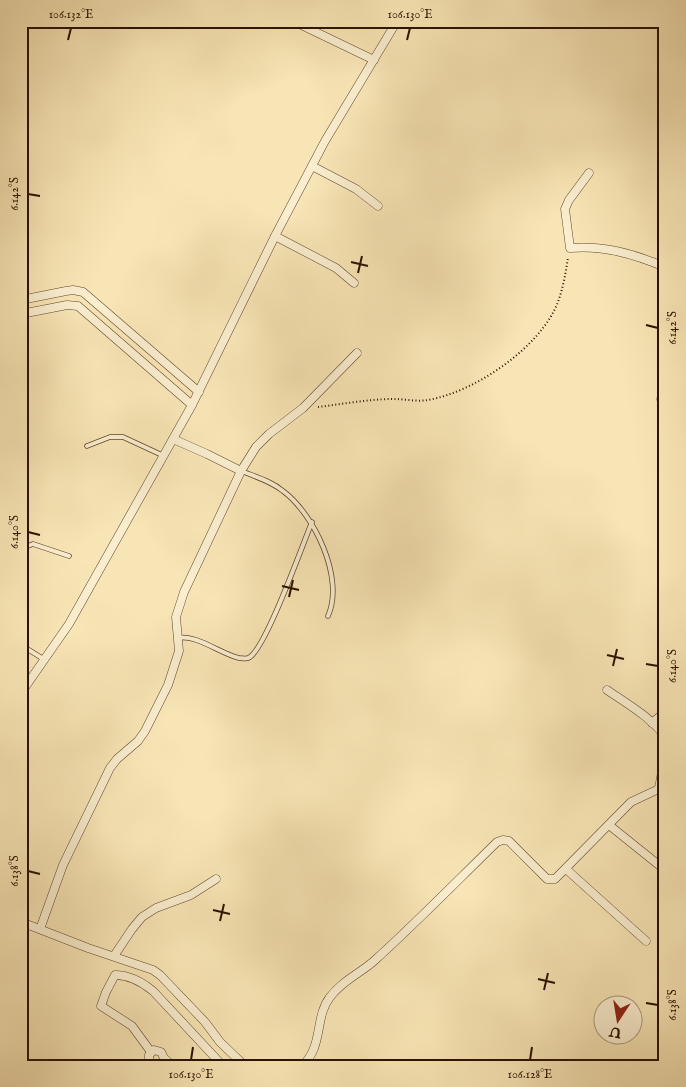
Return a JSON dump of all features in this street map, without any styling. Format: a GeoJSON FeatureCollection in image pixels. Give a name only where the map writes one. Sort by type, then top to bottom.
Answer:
{"type":"FeatureCollection","features":[{"type":"Feature","properties":{"kind":"street"},"geometry":{"type":"LineString","coordinates":[[294,22],[374,60]]}},
{"type":"Feature","properties":{"kind":"street"},"geometry":{"type":"LineString","coordinates":[[21,693],[69,624],[164,456],[199,392],[275,236],[312,166],[374,60],[393,23]]}},
{"type":"Feature","properties":{"kind":"street"},"geometry":{"type":"LineString","coordinates":[[312,166],[356,189],[378,206]]}},
{"type":"Feature","properties":{"kind":"street"},"geometry":{"type":"LineString","coordinates":[[589,173],[568,200],[565,209],[570,248],[597,247],[618,250],[665,267]]}},
{"type":"Feature","properties":{"kind":"street"},"geometry":{"type":"LineString","coordinates":[[275,236],[336,268],[354,283]]}},
{"type":"Feature","properties":{"kind":"street"},"geometry":{"type":"LineString","coordinates":[[21,300],[73,290],[83,292],[199,392]]}},
{"type":"Feature","properties":{"kind":"street"},"geometry":{"type":"LineString","coordinates":[[21,314],[56,306],[78,306],[192,405]]}},
{"type":"Feature","properties":{"kind":"street"},"geometry":{"type":"LineString","coordinates":[[94,319],[102,309]]}},
{"type":"Feature","properties":{"kind":"street"},"geometry":{"type":"LineString","coordinates":[[40,929],[63,865],[110,768],[117,759],[138,741],[145,731],[168,685],[179,651],[176,617],[184,592],[241,471],[256,447],[269,434],[303,408],[357,353]]}},
{"type":"Feature","properties":{"kind":"street"},"geometry":{"type":"LineString","coordinates":[[158,375],[166,364]]}},
{"type":"Feature","properties":{"kind":"street"},"geometry":{"type":"LineString","coordinates":[[173,439],[241,471]]}},
{"type":"Feature","properties":{"kind":"street"},"geometry":{"type":"LineString","coordinates":[[607,690],[639,712],[662,732],[665,738]]}},
{"type":"Feature","properties":{"kind":"street"},"geometry":{"type":"LineString","coordinates":[[652,723],[665,712]]}},
{"type":"Feature","properties":{"kind":"street"},"geometry":{"type":"LineString","coordinates":[[302,1066],[307,1062],[318,1040],[321,1013],[330,997],[344,981],[373,962],[496,842],[509,841],[547,879],[555,879],[631,802],[662,787],[665,756]]}},
{"type":"Feature","properties":{"kind":"street"},"geometry":{"type":"LineString","coordinates":[[609,825],[665,870]]}},
{"type":"Feature","properties":{"kind":"street"},"geometry":{"type":"LineString","coordinates":[[566,869],[646,941]]}},
{"type":"Feature","properties":{"kind":"street"},"geometry":{"type":"LineString","coordinates":[[114,956],[132,928],[142,917],[156,908],[191,895],[216,880]]}},
{"type":"Feature","properties":{"kind":"street"},"geometry":{"type":"LineString","coordinates":[[21,922],[147,968],[160,975],[205,1022],[220,1042],[245,1066]]}},
{"type":"Feature","properties":{"kind":"street"},"geometry":{"type":"LineString","coordinates":[[151,1052],[132,1026],[101,1006],[115,975],[132,978],[145,984],[224,1066]]}},
{"type":"Feature","properties":{"kind":"street"},"geometry":{"type":"LineString","coordinates":[[164,1058],[161,1064],[155,1066],[149,1062],[148,1058],[151,1052],[158,1050],[173,1066]]}},
{"type":"Feature","properties":{"kind":"lane"},"geometry":{"type":"LineString","coordinates":[[87,446],[110,437],[123,437],[164,456]]}},
{"type":"Feature","properties":{"kind":"lane"},"geometry":{"type":"LineString","coordinates":[[241,471],[273,484],[285,492],[312,522],[324,549],[331,575],[333,595],[332,608],[328,616]]}},
{"type":"Feature","properties":{"kind":"lane"},"geometry":{"type":"LineString","coordinates":[[178,638],[192,638],[234,657],[248,659],[251,657],[264,639],[312,522]]}},
{"type":"Feature","properties":{"kind":"lane"},"geometry":{"type":"LineString","coordinates":[[21,552],[25,547],[33,544],[68,556]]}},
{"type":"Feature","properties":{"kind":"lane"},"geometry":{"type":"LineString","coordinates":[[21,644],[45,660]]}},
{"type":"Feature","properties":{"kind":"path"},"geometry":{"type":"LineString","coordinates":[[303,408],[393,399],[426,400],[448,394],[494,373],[521,351],[547,322],[558,302],[570,248]]}}]}
